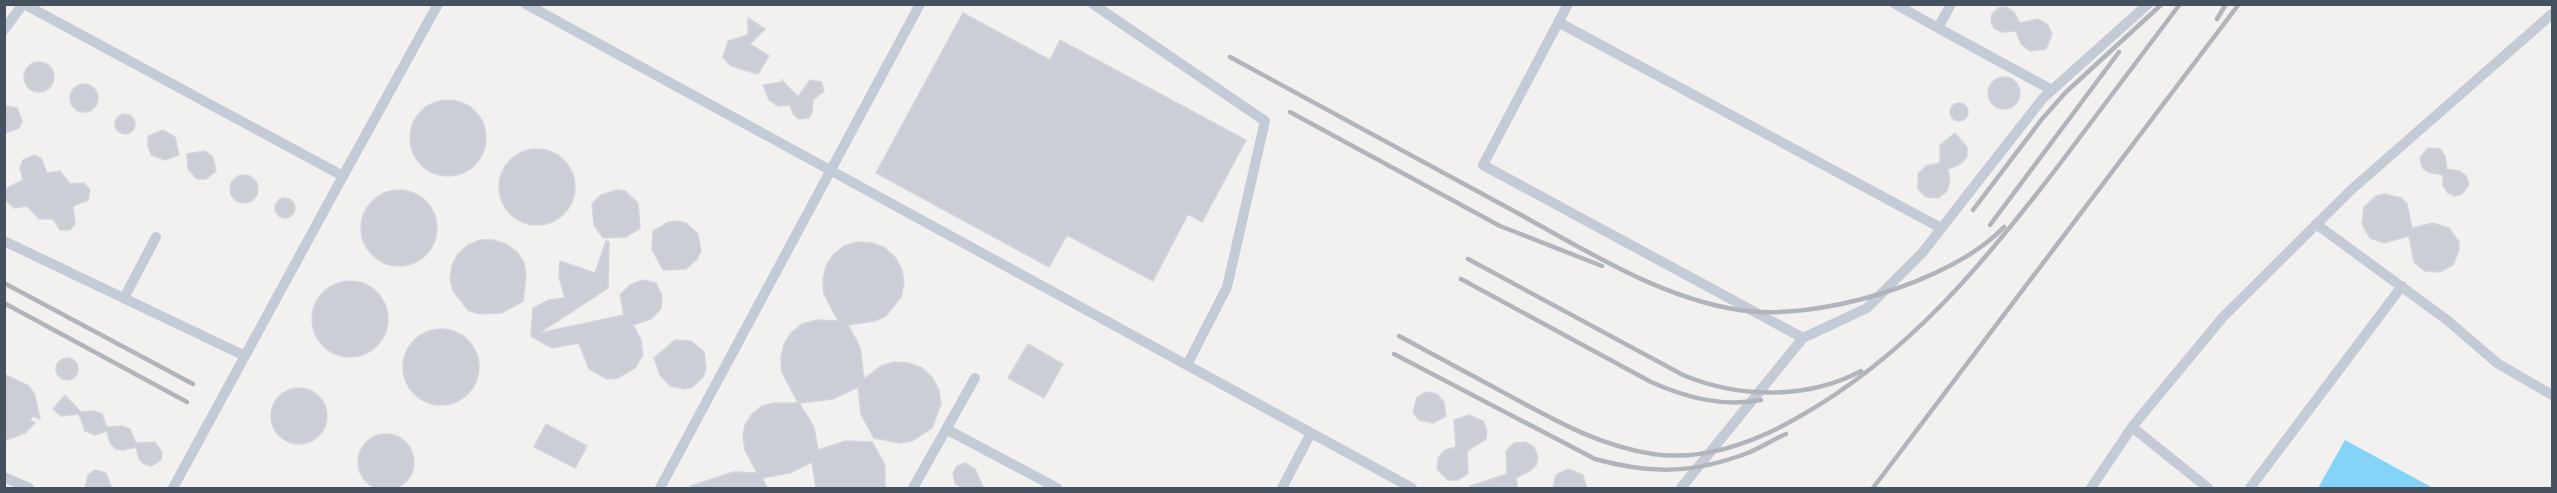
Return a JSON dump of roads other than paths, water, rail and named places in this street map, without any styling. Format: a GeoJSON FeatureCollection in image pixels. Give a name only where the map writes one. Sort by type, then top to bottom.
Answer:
{"type":"FeatureCollection","features":[{"type":"Feature","properties":{"kind":"lane"},"geometry":{"type":"LineString","coordinates":[[4,30],[23,4],[344,176]]}},
{"type":"Feature","properties":{"kind":"lane"},"geometry":{"type":"LineString","coordinates":[[173,489],[438,4]]}},
{"type":"Feature","properties":{"kind":"lane"},"geometry":{"type":"LineString","coordinates":[[526,4],[1412,489]]}},
{"type":"Feature","properties":{"kind":"lane"},"geometry":{"type":"LineString","coordinates":[[660,489],[920,4]]}},
{"type":"Feature","properties":{"kind":"lane"},"geometry":{"type":"LineString","coordinates":[[1093,4],[1265,121],[1227,287],[1187,365]]}},
{"type":"Feature","properties":{"kind":"lane"},"geometry":{"type":"LineString","coordinates":[[1568,4],[1483,165],[1803,338]]}},
{"type":"Feature","properties":{"kind":"lane"},"geometry":{"type":"LineString","coordinates":[[1895,4],[2052,90]]}},
{"type":"Feature","properties":{"kind":"lane"},"geometry":{"type":"LineString","coordinates":[[1938,28],[1951,4]]}},
{"type":"Feature","properties":{"kind":"lane"},"geometry":{"type":"LineString","coordinates":[[1681,489],[1803,338],[1867,308],[1922,252],[2043,98],[2148,4]]}},
{"type":"Feature","properties":{"kind":"lane"},"geometry":{"type":"LineString","coordinates":[[2091,489],[2132,427],[2223,317],[2316,224],[2422,126],[2514,50],[2553,14]]}},
{"type":"Feature","properties":{"kind":"lane"},"geometry":{"type":"LineString","coordinates":[[1558,22],[1941,228]]}},
{"type":"Feature","properties":{"kind":"lane"},"geometry":{"type":"LineString","coordinates":[[2316,224],[2447,320],[2497,363],[2553,395]]}},
{"type":"Feature","properties":{"kind":"lane"},"geometry":{"type":"LineString","coordinates":[[124,298],[156,237]]}},
{"type":"Feature","properties":{"kind":"lane"},"geometry":{"type":"LineString","coordinates":[[4,241],[245,356]]}},
{"type":"Feature","properties":{"kind":"lane"},"geometry":{"type":"LineString","coordinates":[[2250,489],[2402,286]]}},
{"type":"Feature","properties":{"kind":"lane"},"geometry":{"type":"LineString","coordinates":[[913,489],[975,378]]}},
{"type":"Feature","properties":{"kind":"lane"},"geometry":{"type":"LineString","coordinates":[[2132,427],[2208,489]]}},
{"type":"Feature","properties":{"kind":"lane"},"geometry":{"type":"LineString","coordinates":[[946,429],[1057,489]]}},
{"type":"Feature","properties":{"kind":"lane"},"geometry":{"type":"LineString","coordinates":[[1282,489],[1311,433]]}},
{"type":"Feature","properties":{"kind":"lane"},"geometry":{"type":"LineString","coordinates":[[4,477],[29,489]]}},
{"type":"Feature","properties":{"kind":"water"},"geometry":{"type":"Polygon","coordinates":[[[2345,440],[2433,488],[2318,488],[2345,440]]]}},
{"type":"Feature","properties":{"kind":"railway"},"geometry":{"type":"LineString","coordinates":[[1973,210],[2042,119],[2066,92],[2162,4]]}},
{"type":"Feature","properties":{"kind":"railway"},"geometry":{"type":"LineString","coordinates":[[1399,336],[1561,423],[1615,445],[1653,454],[1691,455],[1728,448],[1764,435],[1797,418],[1875,366],[1943,304],[2004,235],[2180,4]]}},
{"type":"Feature","properties":{"kind":"railway"},"geometry":{"type":"LineString","coordinates":[[2217,19],[2226,4]]}},
{"type":"Feature","properties":{"kind":"railway"},"geometry":{"type":"LineString","coordinates":[[1873,488],[2239,4]]}},
{"type":"Feature","properties":{"kind":"railway"},"geometry":{"type":"LineString","coordinates":[[1990,225],[2119,52]]}},
{"type":"Feature","properties":{"kind":"railway"},"geometry":{"type":"LineString","coordinates":[[1230,57],[1622,270],[1650,283],[1709,304],[1739,310],[1770,312],[1805,310],[1842,304],[1917,281],[1951,265],[1980,247],[2004,227]]}},
{"type":"Feature","properties":{"kind":"railway"},"geometry":{"type":"LineString","coordinates":[[1290,112],[1500,226],[1602,266]]}},
{"type":"Feature","properties":{"kind":"railway"},"geometry":{"type":"LineString","coordinates":[[1468,259],[1683,375],[1704,383],[1749,391],[1795,391],[1818,387],[1861,371]]}},
{"type":"Feature","properties":{"kind":"railway"},"geometry":{"type":"LineString","coordinates":[[1461,279],[1664,388],[1691,397],[1719,402],[1761,400]]}},
{"type":"Feature","properties":{"kind":"railway"},"geometry":{"type":"LineString","coordinates":[[4,283],[193,384]]}},
{"type":"Feature","properties":{"kind":"railway"},"geometry":{"type":"LineString","coordinates":[[4,303],[187,402]]}},
{"type":"Feature","properties":{"kind":"railway"},"geometry":{"type":"LineString","coordinates":[[1394,354],[1595,459],[1615,464],[1670,470],[1706,465],[1745,454],[1786,434]]}}]}
